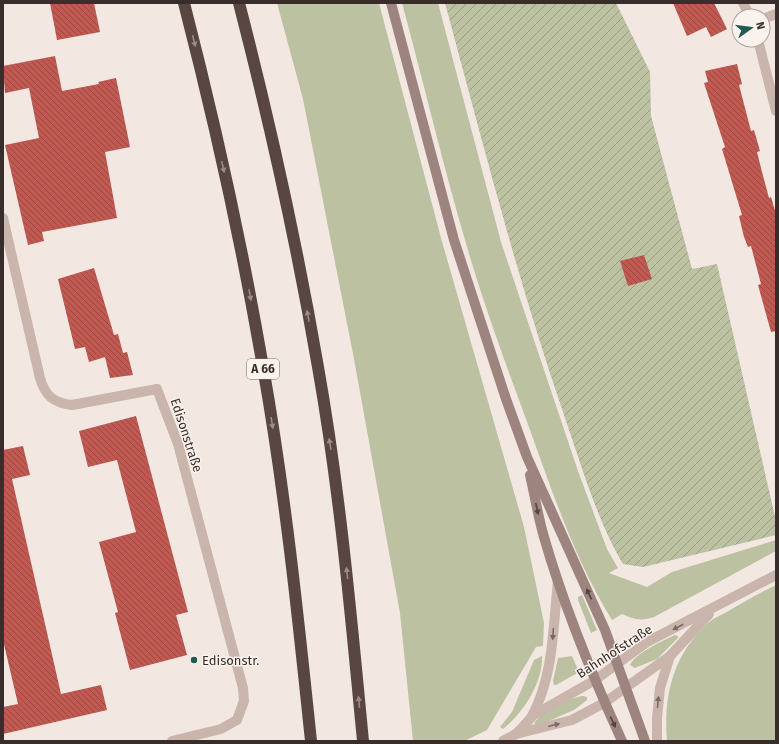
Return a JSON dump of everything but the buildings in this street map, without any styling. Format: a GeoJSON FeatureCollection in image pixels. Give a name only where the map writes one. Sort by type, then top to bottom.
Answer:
{"type":"FeatureCollection","features":[{"type":"Feature","properties":{"kind":"highway","name":"A 66"},"geometry":{"type":"LineString","coordinates":[[184,3],[198,58],[243,258],[263,369],[294,579],[311,741]]}},
{"type":"Feature","properties":{"kind":"highway"},"geometry":{"type":"LineString","coordinates":[[239,3],[294,239],[318,368],[347,572],[363,741]]}},
{"type":"Feature","properties":{"kind":"main road"},"geometry":{"type":"LineString","coordinates":[[391,3],[454,240],[526,457],[605,630],[645,741]]}},
{"type":"Feature","properties":{"kind":"main road"},"geometry":{"type":"LineString","coordinates":[[526,457],[543,536],[558,581],[604,703],[622,741]]}},
{"type":"Feature","properties":{"kind":"street"},"geometry":{"type":"LineString","coordinates":[[760,48],[776,111]]}},
{"type":"Feature","properties":{"kind":"street","name":"Edisonstraße"},"geometry":{"type":"LineString","coordinates":[[3,218],[40,378],[49,397],[60,403],[72,405],[157,389],[178,444],[243,688],[244,702],[237,720],[221,729],[172,741]]}},
{"type":"Feature","properties":{"kind":"street","name":"Bahnhofstraße"},"geometry":{"type":"LineString","coordinates":[[516,734],[532,716],[595,680],[647,642],[776,575]]}},
{"type":"Feature","properties":{"kind":"street","name":"Bahnhofstraße"},"geometry":{"type":"LineString","coordinates":[[532,716],[543,689],[552,653],[558,581]]}},
{"type":"Feature","properties":{"kind":"street","name":"Bahnhofstraße"},"geometry":{"type":"LineString","coordinates":[[503,741],[516,734],[572,720],[604,703],[670,656],[713,609]]}},
{"type":"Feature","properties":{"kind":"street","name":"Bahnhofstraße"},"geometry":{"type":"LineString","coordinates":[[657,741],[657,718],[660,688],[670,656]]}},
{"type":"Feature","properties":{"kind":"green space"},"geometry":{"type":"Polygon","coordinates":[[[277,3],[379,3],[441,238],[524,527],[544,623],[543,646],[536,647],[487,730],[464,741],[413,741],[400,613],[354,359],[303,99],[277,3]]]}},
{"type":"Feature","properties":{"kind":"green space"},"geometry":{"type":"Polygon","coordinates":[[[402,3],[438,3],[501,242],[578,471],[607,549],[618,568],[609,573],[647,587],[672,572],[776,540],[776,551],[654,617],[638,619],[630,618],[622,614],[612,620],[587,575],[566,527],[505,362],[474,270],[458,217],[402,3]]]}},
{"type":"Feature","properties":{"kind":"green space"},"geometry":{"type":"Polygon","coordinates":[[[445,3],[616,3],[650,72],[651,116],[692,269],[717,264],[776,521],[776,535],[643,567],[623,564],[597,510],[546,362],[515,260],[445,3]]]}},
{"type":"Feature","properties":{"kind":"green space"},"geometry":{"type":"Polygon","coordinates":[[[776,585],[776,741],[667,741],[667,709],[673,678],[678,663],[695,636],[711,621],[776,585]]]}},
{"type":"Feature","properties":{"kind":"green space"},"geometry":{"type":"Polygon","coordinates":[[[582,595],[597,630],[591,633],[578,600],[578,597],[582,595]]]}},
{"type":"Feature","properties":{"kind":"green space"},"geometry":{"type":"Polygon","coordinates":[[[675,635],[678,636],[678,638],[657,659],[635,668],[630,665],[637,656],[643,652],[675,635]]]}},
{"type":"Feature","properties":{"kind":"green space"},"geometry":{"type":"Polygon","coordinates":[[[542,656],[539,677],[530,697],[518,715],[503,729],[500,727],[512,712],[534,660],[542,656]]]}},
{"type":"Feature","properties":{"kind":"green space"},"geometry":{"type":"Polygon","coordinates":[[[572,656],[579,672],[554,685],[553,681],[558,658],[572,656]]]}},
{"type":"Feature","properties":{"kind":"green space"},"geometry":{"type":"Polygon","coordinates":[[[583,696],[587,697],[587,700],[574,710],[537,726],[534,723],[543,714],[556,706],[571,699],[583,696]]]}},
{"type":"Feature","properties":{"kind":"place","name":"Edisonstr."},"geometry":{"type":"Point","coordinates":[194,660]}}]}
